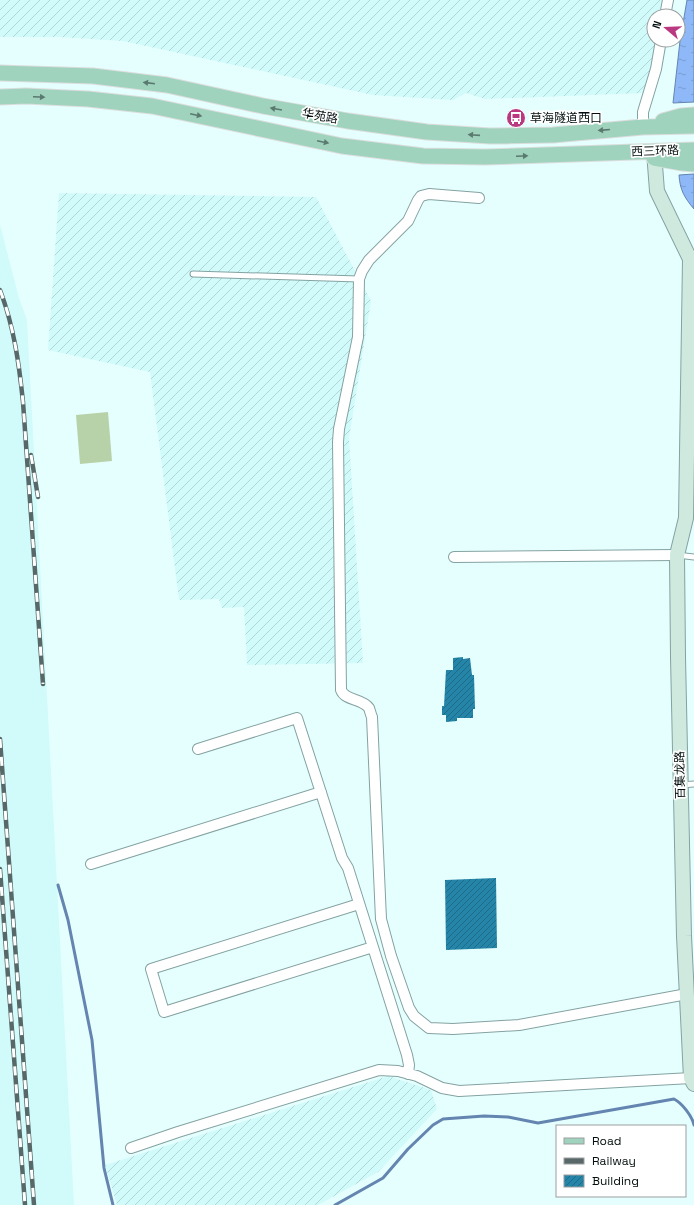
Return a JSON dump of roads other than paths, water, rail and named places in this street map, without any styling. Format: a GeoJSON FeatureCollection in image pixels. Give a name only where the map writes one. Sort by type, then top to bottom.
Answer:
{"type":"FeatureCollection","features":[{"type":"Feature","properties":{"kind":"main road","name":"华苑路"},"geometry":{"type":"LineString","coordinates":[[0,73],[93,76],[167,85],[263,106],[348,121],[427,132],[490,136],[553,135],[643,127]]}},
{"type":"Feature","properties":{"kind":"main road","name":"华苑路"},"geometry":{"type":"LineString","coordinates":[[0,97],[26,96],[88,99],[152,106],[342,146],[423,156],[485,158],[616,152],[654,155]]}},
{"type":"Feature","properties":{"kind":"main road"},"geometry":{"type":"LineString","coordinates":[[643,127],[681,116],[694,115]]}},
{"type":"Feature","properties":{"kind":"main road","name":"西三环路"},"geometry":{"type":"LineString","coordinates":[[643,127],[694,126]]}},
{"type":"Feature","properties":{"kind":"main road","name":"西三环路"},"geometry":{"type":"LineString","coordinates":[[654,155],[694,150]]}},
{"type":"Feature","properties":{"kind":"main road"},"geometry":{"type":"LineString","coordinates":[[654,155],[682,163],[694,164]]}},
{"type":"Feature","properties":{"kind":"street"},"geometry":{"type":"LineString","coordinates":[[643,127],[643,112],[656,69],[660,48]]}},
{"type":"Feature","properties":{"kind":"street","name":"百集龙路"},"geometry":{"type":"LineString","coordinates":[[654,155],[657,191],[690,259],[691,383],[686,518],[677,555],[678,657],[687,784],[684,936],[692,993],[692,1081]]}},
{"type":"Feature","properties":{"kind":"street"},"geometry":{"type":"LineString","coordinates":[[479,198],[429,194],[421,196],[408,220],[369,260],[359,279],[358,337],[339,429],[338,442],[341,690],[342,694],[366,705],[369,708],[372,717],[381,919],[391,956],[409,1008],[414,1016],[429,1028],[453,1029],[519,1024],[692,993]]}},
{"type":"Feature","properties":{"kind":"street"},"geometry":{"type":"LineString","coordinates":[[454,557],[677,555]]}},
{"type":"Feature","properties":{"kind":"street"},"geometry":{"type":"LineString","coordinates":[[198,749],[298,718],[342,858],[348,868],[407,1055],[409,1065],[408,1074]]}},
{"type":"Feature","properties":{"kind":"street"},"geometry":{"type":"LineString","coordinates":[[92,864],[321,792]]}},
{"type":"Feature","properties":{"kind":"street"},"geometry":{"type":"LineString","coordinates":[[359,904],[151,970],[164,1012],[373,947]]}},
{"type":"Feature","properties":{"kind":"street"},"geometry":{"type":"LineString","coordinates":[[131,1148],[379,1070],[398,1071],[417,1076],[442,1088],[459,1091],[692,1081]]}},
{"type":"Feature","properties":{"kind":"lane"},"geometry":{"type":"LineString","coordinates":[[193,274],[359,279]]}},
{"type":"Feature","properties":{"kind":"lane"},"geometry":{"type":"LineString","coordinates":[[677,555],[694,557]]}},
{"type":"Feature","properties":{"kind":"water"},"geometry":{"type":"Polygon","coordinates":[[[687,0],[694,0],[694,102],[673,103],[679,48],[686,48],[687,0]]]}},
{"type":"Feature","properties":{"kind":"water"},"geometry":{"type":"Polygon","coordinates":[[[694,174],[694,209],[683,193],[679,175],[694,174]]]}},
{"type":"Feature","properties":{"kind":"waterway"},"geometry":{"type":"LineString","coordinates":[[58,885],[68,920],[92,1040],[104,1168],[113,1205]]}},
{"type":"Feature","properties":{"kind":"waterway"},"geometry":{"type":"LineString","coordinates":[[335,1205],[383,1178],[408,1149],[433,1125],[443,1119],[484,1116],[508,1117],[538,1123],[674,1099],[686,1110],[694,1125]]}},
{"type":"Feature","properties":{"kind":"railway"},"geometry":{"type":"LineString","coordinates":[[0,290],[9,318],[18,359],[23,402],[43,684]]}},
{"type":"Feature","properties":{"kind":"railway"},"geometry":{"type":"LineString","coordinates":[[31,455],[38,497]]}},
{"type":"Feature","properties":{"kind":"railway"},"geometry":{"type":"LineString","coordinates":[[0,739],[34,1205]]}},
{"type":"Feature","properties":{"kind":"railway"},"geometry":{"type":"LineString","coordinates":[[0,869],[25,1205]]}},
{"type":"Feature","properties":{"kind":"place","name":"草海隧道西口"},"geometry":{"type":"Point","coordinates":[516,118]}}]}
